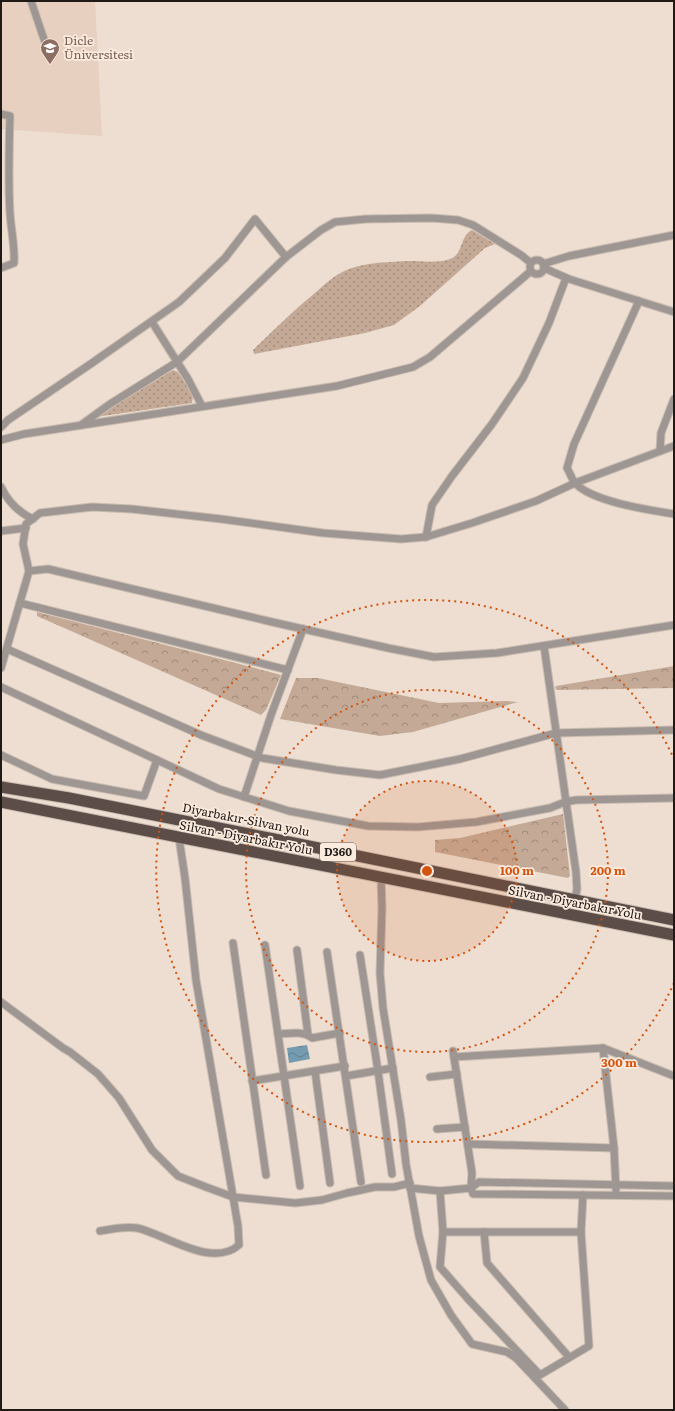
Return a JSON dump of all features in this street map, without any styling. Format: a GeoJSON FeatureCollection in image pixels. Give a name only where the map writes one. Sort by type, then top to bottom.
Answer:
{"type":"FeatureCollection","features":[{"type":"Feature","properties":{"kind":"highway","name":"Diyarbakır-Silvan yolu"},"geometry":{"type":"LineString","coordinates":[[1,787],[153,815],[674,920]]}},
{"type":"Feature","properties":{"kind":"highway","name":"Silvan - Diyarbakır Yolu"},"geometry":{"type":"LineString","coordinates":[[1,802],[674,936]]}},
{"type":"Feature","properties":{"kind":"street"},"geometry":{"type":"LineString","coordinates":[[31,1],[50,57]]}},
{"type":"Feature","properties":{"kind":"street"},"geometry":{"type":"LineString","coordinates":[[1,114],[10,116],[8,174],[14,263],[1,268]]}},
{"type":"Feature","properties":{"kind":"street"},"geometry":{"type":"LineString","coordinates":[[80,426],[110,404],[177,362],[286,257],[321,230],[335,222],[366,219],[431,218],[458,220],[473,226],[521,255],[534,273],[538,274],[542,272],[544,266],[569,256],[674,235]]}},
{"type":"Feature","properties":{"kind":"street"},"geometry":{"type":"LineString","coordinates":[[1,427],[8,420],[179,302],[225,258],[255,219],[286,257]]}},
{"type":"Feature","properties":{"kind":"street"},"geometry":{"type":"LineString","coordinates":[[1,440],[24,434],[337,386],[414,367],[430,358],[537,260],[544,266],[566,278],[674,312]]}},
{"type":"Feature","properties":{"kind":"street"},"geometry":{"type":"LineString","coordinates":[[426,537],[432,505],[492,424],[523,378],[549,323],[566,278]]}},
{"type":"Feature","properties":{"kind":"street"},"geometry":{"type":"LineString","coordinates":[[639,301],[574,444],[567,468],[575,483],[581,488],[600,497],[644,509],[674,514]]}},
{"type":"Feature","properties":{"kind":"street"},"geometry":{"type":"LineString","coordinates":[[152,322],[188,380],[202,406]]}},
{"type":"Feature","properties":{"kind":"street"},"geometry":{"type":"LineString","coordinates":[[660,451],[660,433],[674,399]]}},
{"type":"Feature","properties":{"kind":"street"},"geometry":{"type":"LineString","coordinates":[[1,668],[29,571],[23,544],[26,524],[40,513],[92,507],[132,509],[221,518],[323,533],[401,540],[426,537],[536,501],[575,483],[674,446]]}},
{"type":"Feature","properties":{"kind":"street"},"geometry":{"type":"LineString","coordinates":[[1,487],[5,496],[13,506],[22,514],[33,519]]}},
{"type":"Feature","properties":{"kind":"street"},"geometry":{"type":"LineString","coordinates":[[1,531],[26,528]]}},
{"type":"Feature","properties":{"kind":"street"},"geometry":{"type":"LineString","coordinates":[[29,571],[48,569],[303,629],[434,657],[488,654],[674,624]]}},
{"type":"Feature","properties":{"kind":"street"},"geometry":{"type":"LineString","coordinates":[[20,602],[288,670]]}},
{"type":"Feature","properties":{"kind":"street"},"geometry":{"type":"LineString","coordinates":[[244,797],[303,629]]}},
{"type":"Feature","properties":{"kind":"street"},"geometry":{"type":"LineString","coordinates":[[544,646],[577,889],[575,899]]}},
{"type":"Feature","properties":{"kind":"street"},"geometry":{"type":"LineString","coordinates":[[7,649],[201,735],[258,756],[336,770],[380,775],[460,759],[556,733],[674,730]]}},
{"type":"Feature","properties":{"kind":"street"},"geometry":{"type":"LineString","coordinates":[[1,687],[219,789],[290,811],[368,826],[411,826],[476,822],[550,808],[565,802],[576,800],[674,798]]}},
{"type":"Feature","properties":{"kind":"street"},"geometry":{"type":"LineString","coordinates":[[1,755],[52,779],[144,796],[157,760]]}},
{"type":"Feature","properties":{"kind":"street"},"geometry":{"type":"LineString","coordinates":[[100,1231],[121,1227],[137,1228],[198,1251],[218,1252],[233,1250],[239,1245],[238,1226],[196,980],[185,878],[179,838]]}},
{"type":"Feature","properties":{"kind":"street"},"geometry":{"type":"LineString","coordinates":[[381,878],[382,908],[380,973],[383,1008],[410,1185],[419,1236],[431,1280],[451,1315],[472,1344],[507,1352],[516,1358],[565,1410]]}},
{"type":"Feature","properties":{"kind":"street"},"geometry":{"type":"LineString","coordinates":[[233,943],[266,1175]]}},
{"type":"Feature","properties":{"kind":"street"},"geometry":{"type":"LineString","coordinates":[[265,945],[300,1186]]}},
{"type":"Feature","properties":{"kind":"street"},"geometry":{"type":"LineString","coordinates":[[297,950],[308,1035]]}},
{"type":"Feature","properties":{"kind":"street"},"geometry":{"type":"LineString","coordinates":[[327,952],[361,1182]]}},
{"type":"Feature","properties":{"kind":"street"},"geometry":{"type":"LineString","coordinates":[[360,955],[392,1174]]}},
{"type":"Feature","properties":{"kind":"street"},"geometry":{"type":"LineString","coordinates":[[1,1002],[98,1074],[119,1098],[152,1150],[178,1176],[232,1197],[295,1203],[322,1200],[347,1193],[375,1188],[410,1185],[440,1191],[471,1188],[479,1182],[674,1186]]}},
{"type":"Feature","properties":{"kind":"street"},"geometry":{"type":"LineString","coordinates":[[278,1034],[302,1033],[312,1038],[340,1033]]}},
{"type":"Feature","properties":{"kind":"street"},"geometry":{"type":"LineString","coordinates":[[603,1048],[614,1148],[617,1186],[616,1196]]}},
{"type":"Feature","properties":{"kind":"street"},"geometry":{"type":"LineString","coordinates":[[674,1076],[603,1048],[454,1054],[472,1173],[471,1188],[473,1194],[674,1196]]}},
{"type":"Feature","properties":{"kind":"street"},"geometry":{"type":"LineString","coordinates":[[252,1081],[345,1066]]}},
{"type":"Feature","properties":{"kind":"street"},"geometry":{"type":"LineString","coordinates":[[346,1076],[393,1068]]}},
{"type":"Feature","properties":{"kind":"street"},"geometry":{"type":"LineString","coordinates":[[315,1071],[330,1183]]}},
{"type":"Feature","properties":{"kind":"street"},"geometry":{"type":"LineString","coordinates":[[430,1077],[457,1074]]}},
{"type":"Feature","properties":{"kind":"street"},"geometry":{"type":"LineString","coordinates":[[437,1129],[465,1127]]}},
{"type":"Feature","properties":{"kind":"street"},"geometry":{"type":"LineString","coordinates":[[468,1144],[614,1148]]}},
{"type":"Feature","properties":{"kind":"street"},"geometry":{"type":"LineString","coordinates":[[440,1191],[443,1232],[440,1267],[540,1375],[589,1346],[582,1232],[583,1195]]}},
{"type":"Feature","properties":{"kind":"street"},"geometry":{"type":"LineString","coordinates":[[443,1232],[582,1232]]}},
{"type":"Feature","properties":{"kind":"street"},"geometry":{"type":"LineString","coordinates":[[484,1232],[488,1263],[569,1357]]}},
{"type":"Feature","properties":{"kind":"shaded area","name":"Dicle Üniversitesi"},"geometry":{"type":"Polygon","coordinates":[[[1,1],[95,1],[102,136],[1,129],[1,1]]]}},
{"type":"Feature","properties":{"kind":"green space"},"geometry":{"type":"Polygon","coordinates":[[[472,230],[495,244],[485,248],[420,306],[394,325],[365,333],[254,354],[253,350],[284,320],[340,273],[356,267],[386,262],[444,261],[454,257],[457,254],[466,235],[472,230]]]}},
{"type":"Feature","properties":{"kind":"green space"},"geometry":{"type":"Polygon","coordinates":[[[173,370],[178,372],[193,395],[192,403],[96,417],[173,370]]]}},
{"type":"Feature","properties":{"kind":"green space"},"geometry":{"type":"Polygon","coordinates":[[[37,612],[281,675],[266,710],[261,715],[37,616],[37,612]]]}},
{"type":"Feature","properties":{"kind":"green space"},"geometry":{"type":"Polygon","coordinates":[[[674,666],[674,688],[557,690],[555,688],[556,686],[674,666]]]}},
{"type":"Feature","properties":{"kind":"green space"},"geometry":{"type":"Polygon","coordinates":[[[296,678],[318,678],[439,703],[518,702],[413,732],[380,736],[280,719],[296,678]]]}},
{"type":"Feature","properties":{"kind":"green space"},"geometry":{"type":"Polygon","coordinates":[[[563,814],[570,876],[568,878],[435,852],[435,840],[460,838],[563,814]]]}},
{"type":"Feature","properties":{"kind":"water"},"geometry":{"type":"Polygon","coordinates":[[[307,1045],[310,1059],[289,1063],[287,1048],[307,1045]]]}},
{"type":"Feature","properties":{"kind":"place","name":"Dicle Üniversitesi"},"geometry":{"type":"Point","coordinates":[50,65]}}]}
